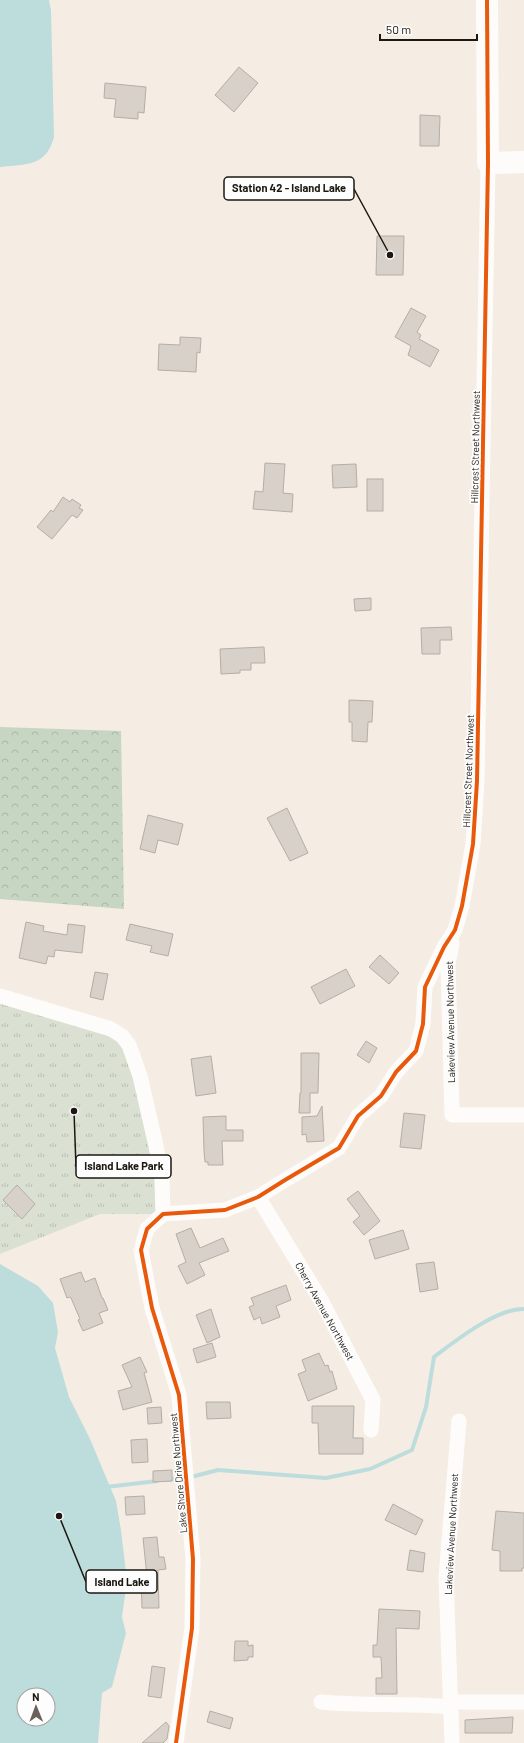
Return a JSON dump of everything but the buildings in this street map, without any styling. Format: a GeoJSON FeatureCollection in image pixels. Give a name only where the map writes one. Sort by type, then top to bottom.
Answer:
{"type":"FeatureCollection","features":[{"type":"Feature","properties":{"kind":"main road"},"geometry":{"type":"LineString","coordinates":[[487,0],[488,163],[524,162]]}},
{"type":"Feature","properties":{"kind":"street","name":"Hillcrest Street Northwest"},"geometry":{"type":"LineString","coordinates":[[163,1214],[226,1210],[258,1198],[339,1148],[358,1116],[381,1096],[396,1072],[416,1051],[424,1024],[425,987],[444,947],[455,930],[462,906],[473,844],[477,781],[488,163]]}},
{"type":"Feature","properties":{"kind":"street","name":"Lakeview Avenue Northwest"},"geometry":{"type":"LineString","coordinates":[[455,930],[448,964],[452,1115],[524,1116]]}},
{"type":"Feature","properties":{"kind":"street"},"geometry":{"type":"LineString","coordinates":[[0,996],[111,1029],[122,1036],[131,1050],[140,1076],[162,1180],[163,1214]]}},
{"type":"Feature","properties":{"kind":"street","name":"Cherry Avenue Northwest"},"geometry":{"type":"LineString","coordinates":[[258,1198],[322,1302],[372,1400],[371,1430]]}},
{"type":"Feature","properties":{"kind":"street","name":"Lake Shore Drive Northwest"},"geometry":{"type":"LineString","coordinates":[[163,1214],[147,1229],[141,1250],[152,1308],[179,1395],[193,1559],[192,1628],[176,1743]]}},
{"type":"Feature","properties":{"kind":"street","name":"Lakeview Avenue Northwest"},"geometry":{"type":"LineString","coordinates":[[452,1743],[446,1576],[459,1421]]}},
{"type":"Feature","properties":{"kind":"street"},"geometry":{"type":"LineString","coordinates":[[321,1702],[347,1705],[409,1705],[524,1702]]}},
{"type":"Feature","properties":{"kind":"green space"},"geometry":{"type":"Polygon","coordinates":[[[0,727],[121,731],[124,909],[0,899],[0,727]]]}},
{"type":"Feature","properties":{"kind":"green space"},"geometry":{"type":"Polygon","coordinates":[[[0,996],[72,1018],[129,1045],[163,1214],[100,1214],[0,1254],[0,996]]]}},
{"type":"Feature","properties":{"kind":"water"},"geometry":{"type":"Polygon","coordinates":[[[0,0],[49,0],[51,10],[54,137],[46,154],[40,159],[26,164],[0,167],[0,0]]]}},
{"type":"Feature","properties":{"kind":"water"},"geometry":{"type":"Polygon","coordinates":[[[0,1264],[38,1286],[53,1303],[58,1332],[55,1348],[69,1397],[90,1439],[116,1501],[127,1581],[122,1617],[126,1633],[112,1687],[102,1693],[98,1743],[0,1743],[0,1264]]]}},
{"type":"Feature","properties":{"kind":"waterway"},"geometry":{"type":"LineString","coordinates":[[195,1476],[218,1470],[326,1478],[370,1469],[412,1450],[426,1407],[434,1357],[489,1320],[513,1310],[524,1309]]}},
{"type":"Feature","properties":{"kind":"waterway"},"geometry":{"type":"LineString","coordinates":[[168,1480],[179,1478]]}},
{"type":"Feature","properties":{"kind":"waterway"},"geometry":{"type":"LineString","coordinates":[[106,1487],[157,1481]]}},
{"type":"Feature","properties":{"kind":"cycle path"},"geometry":{"type":"LineString","coordinates":[[176,1743],[192,1628],[193,1559],[179,1395],[152,1308],[141,1250],[147,1229],[163,1214],[225,1210],[258,1197],[339,1148],[358,1116],[381,1096],[396,1072],[416,1051],[423,1024],[425,987],[444,947],[455,930],[462,906],[473,844],[477,781],[488,163],[487,0]]}},
{"type":"Feature","properties":{"kind":"place","name":"Station 42 - Island Lake"},"geometry":{"type":"Point","coordinates":[390,255]}},
{"type":"Feature","properties":{"kind":"place","name":"Island Lake Park"},"geometry":{"type":"Point","coordinates":[74,1111]}},
{"type":"Feature","properties":{"kind":"place","name":"Island Lake"},"geometry":{"type":"Point","coordinates":[59,1516]}}]}
